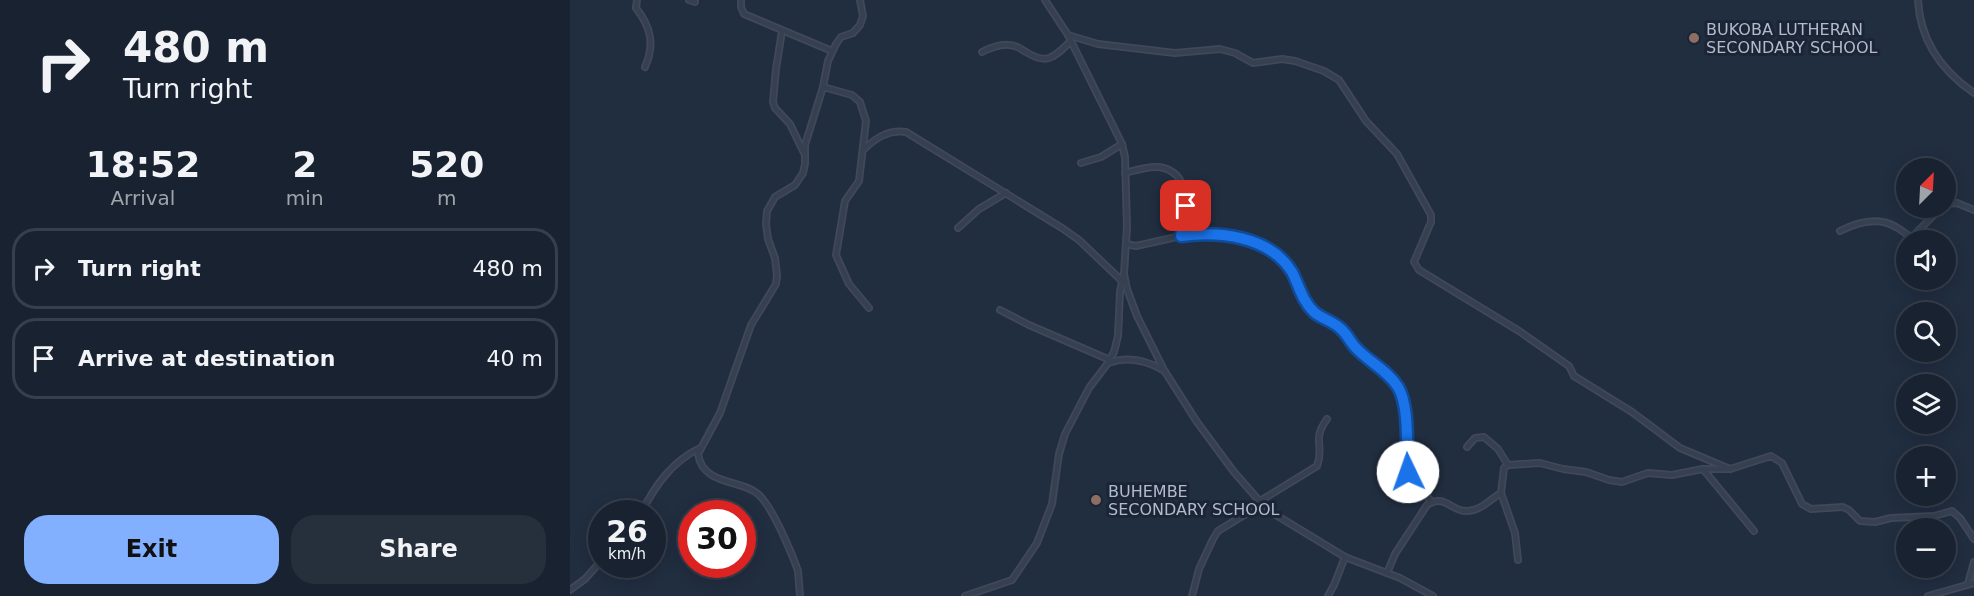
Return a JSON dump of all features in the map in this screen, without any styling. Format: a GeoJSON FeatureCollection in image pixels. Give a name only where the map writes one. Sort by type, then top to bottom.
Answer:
{"type":"FeatureCollection","features":[{"type":"Feature","properties":{"kind":"street"},"geometry":{"type":"LineString","coordinates":[[637,0],[636,8],[645,20],[652,42],[651,56],[645,67]]}},
{"type":"Feature","properties":{"kind":"street"},"geometry":{"type":"LineString","coordinates":[[689,0],[695,2]]}},
{"type":"Feature","properties":{"kind":"street"},"geometry":{"type":"LineString","coordinates":[[741,0],[744,14],[832,51]]}},
{"type":"Feature","properties":{"kind":"street"},"geometry":{"type":"LineString","coordinates":[[804,154],[832,51],[841,37],[853,33],[860,25],[863,16],[860,0]]}},
{"type":"Feature","properties":{"kind":"street"},"geometry":{"type":"LineString","coordinates":[[965,596],[1012,580],[1028,558],[1052,504],[1059,454],[1065,434],[1089,388],[1109,362],[1118,336],[1126,244],[1125,173],[1122,144],[1068,35],[1045,0]]}},
{"type":"Feature","properties":{"kind":"street"},"geometry":{"type":"LineString","coordinates":[[1918,0],[1920,15],[1934,54],[1953,78],[1974,93]]}},
{"type":"Feature","properties":{"kind":"street"},"geometry":{"type":"LineString","coordinates":[[782,31],[773,102],[775,108],[790,124],[804,154],[805,164],[799,181],[775,197],[767,211],[766,224],[768,239],[775,258],[776,285],[751,325],[723,406],[698,454],[701,464],[710,473],[728,483],[752,489],[761,497],[798,571],[800,596]]}},
{"type":"Feature","properties":{"kind":"street"},"geometry":{"type":"LineString","coordinates":[[1068,35],[1098,44],[1175,53],[1228,50],[1253,63],[1282,59],[1311,66],[1332,75],[1348,91],[1366,121],[1397,154],[1431,215],[1431,222],[1414,262],[1419,270],[1519,331],[1569,366],[1574,376],[1632,412],[1680,448],[1730,468]]}},
{"type":"Feature","properties":{"kind":"street"},"geometry":{"type":"LineString","coordinates":[[982,52],[994,47],[1011,45],[1046,60],[1052,58],[1071,41]]}},
{"type":"Feature","properties":{"kind":"street"},"geometry":{"type":"LineString","coordinates":[[823,87],[852,95],[860,102],[866,121],[859,181],[842,208],[836,255],[849,284],[869,308]]}},
{"type":"Feature","properties":{"kind":"street"},"geometry":{"type":"LineString","coordinates":[[864,149],[885,134],[897,131],[906,132],[1079,240],[1122,281]]}},
{"type":"Feature","properties":{"kind":"street"},"geometry":{"type":"LineString","coordinates":[[1081,163],[1101,157],[1122,144]]}},
{"type":"Feature","properties":{"kind":"street"},"geometry":{"type":"LineString","coordinates":[[1125,173],[1152,167],[1174,175],[1186,195],[1185,220],[1181,236]]}},
{"type":"Feature","properties":{"kind":"street"},"geometry":{"type":"LineString","coordinates":[[958,228],[984,205],[1006,194]]}},
{"type":"Feature","properties":{"kind":"street"},"geometry":{"type":"LineString","coordinates":[[1956,203],[1974,210]]}},
{"type":"Feature","properties":{"kind":"street"},"geometry":{"type":"LineString","coordinates":[[1840,231],[1851,225],[1874,220],[1889,223],[1912,237],[1932,218]]}},
{"type":"Feature","properties":{"kind":"street"},"geometry":{"type":"LineString","coordinates":[[1126,244],[1142,245],[1181,236],[1211,235],[1252,241],[1264,246],[1284,262],[1312,310],[1341,329],[1354,346],[1385,372],[1398,387],[1406,416],[1408,472],[1432,502]]}},
{"type":"Feature","properties":{"kind":"street"},"geometry":{"type":"LineString","coordinates":[[1124,274],[1127,290],[1137,316],[1164,370],[1222,457],[1261,502],[1295,527],[1345,556],[1400,578],[1433,596]]}},
{"type":"Feature","properties":{"kind":"street"},"geometry":{"type":"LineString","coordinates":[[1000,310],[1029,326],[1109,362],[1141,360],[1164,370]]}},
{"type":"Feature","properties":{"kind":"street"},"geometry":{"type":"LineString","coordinates":[[1192,596],[1199,569],[1218,531],[1317,466],[1320,457],[1319,431],[1327,418]]}},
{"type":"Feature","properties":{"kind":"street"},"geometry":{"type":"LineString","coordinates":[[1467,447],[1475,438],[1484,437],[1498,449],[1508,465]]}},
{"type":"Feature","properties":{"kind":"street"},"geometry":{"type":"LineString","coordinates":[[648,500],[672,466],[700,448]]}},
{"type":"Feature","properties":{"kind":"street"},"geometry":{"type":"LineString","coordinates":[[1518,560],[1515,533],[1501,493],[1504,468],[1508,465],[1540,463],[1586,472],[1617,483],[1648,473],[1672,475],[1703,469],[1730,468],[1774,457],[1782,463],[1798,497],[1807,508],[1814,510],[1843,507],[1860,521],[1875,522],[1891,518],[1934,516],[1952,511],[1960,518],[1974,539]]}},
{"type":"Feature","properties":{"kind":"street"},"geometry":{"type":"LineString","coordinates":[[1703,469],[1754,531]]}},
{"type":"Feature","properties":{"kind":"street"},"geometry":{"type":"LineString","coordinates":[[1387,573],[1395,554],[1427,505],[1432,502],[1444,502],[1465,512],[1481,507],[1501,493]]}},
{"type":"Feature","properties":{"kind":"street"},"geometry":{"type":"LineString","coordinates":[[1328,596],[1345,556]]}},
{"type":"Feature","properties":{"kind":"street"},"geometry":{"type":"LineString","coordinates":[[1928,596],[1971,584],[1974,562]]}},
{"type":"Feature","properties":{"kind":"street"},"geometry":{"type":"LineString","coordinates":[[570,590],[588,576]]}},
{"type":"Feature","properties":{"kind":"place","name":"BUKOBA LUTHERAN SECONDARY SCHOOL"},"geometry":{"type":"Point","coordinates":[1694,38]}},
{"type":"Feature","properties":{"kind":"place","name":"BUHEMBE SECONDARY SCHOOL"},"geometry":{"type":"Point","coordinates":[1096,500]}},
{"type":"Feature","properties":{"kind":"route"},"geometry":{"type":"LineString","coordinates":[[1186,206],[1181,236],[1195,234],[1230,237],[1264,246],[1284,262],[1312,310],[1341,329],[1360,352],[1390,377],[1398,387],[1405,409],[1408,472]]}}]}
